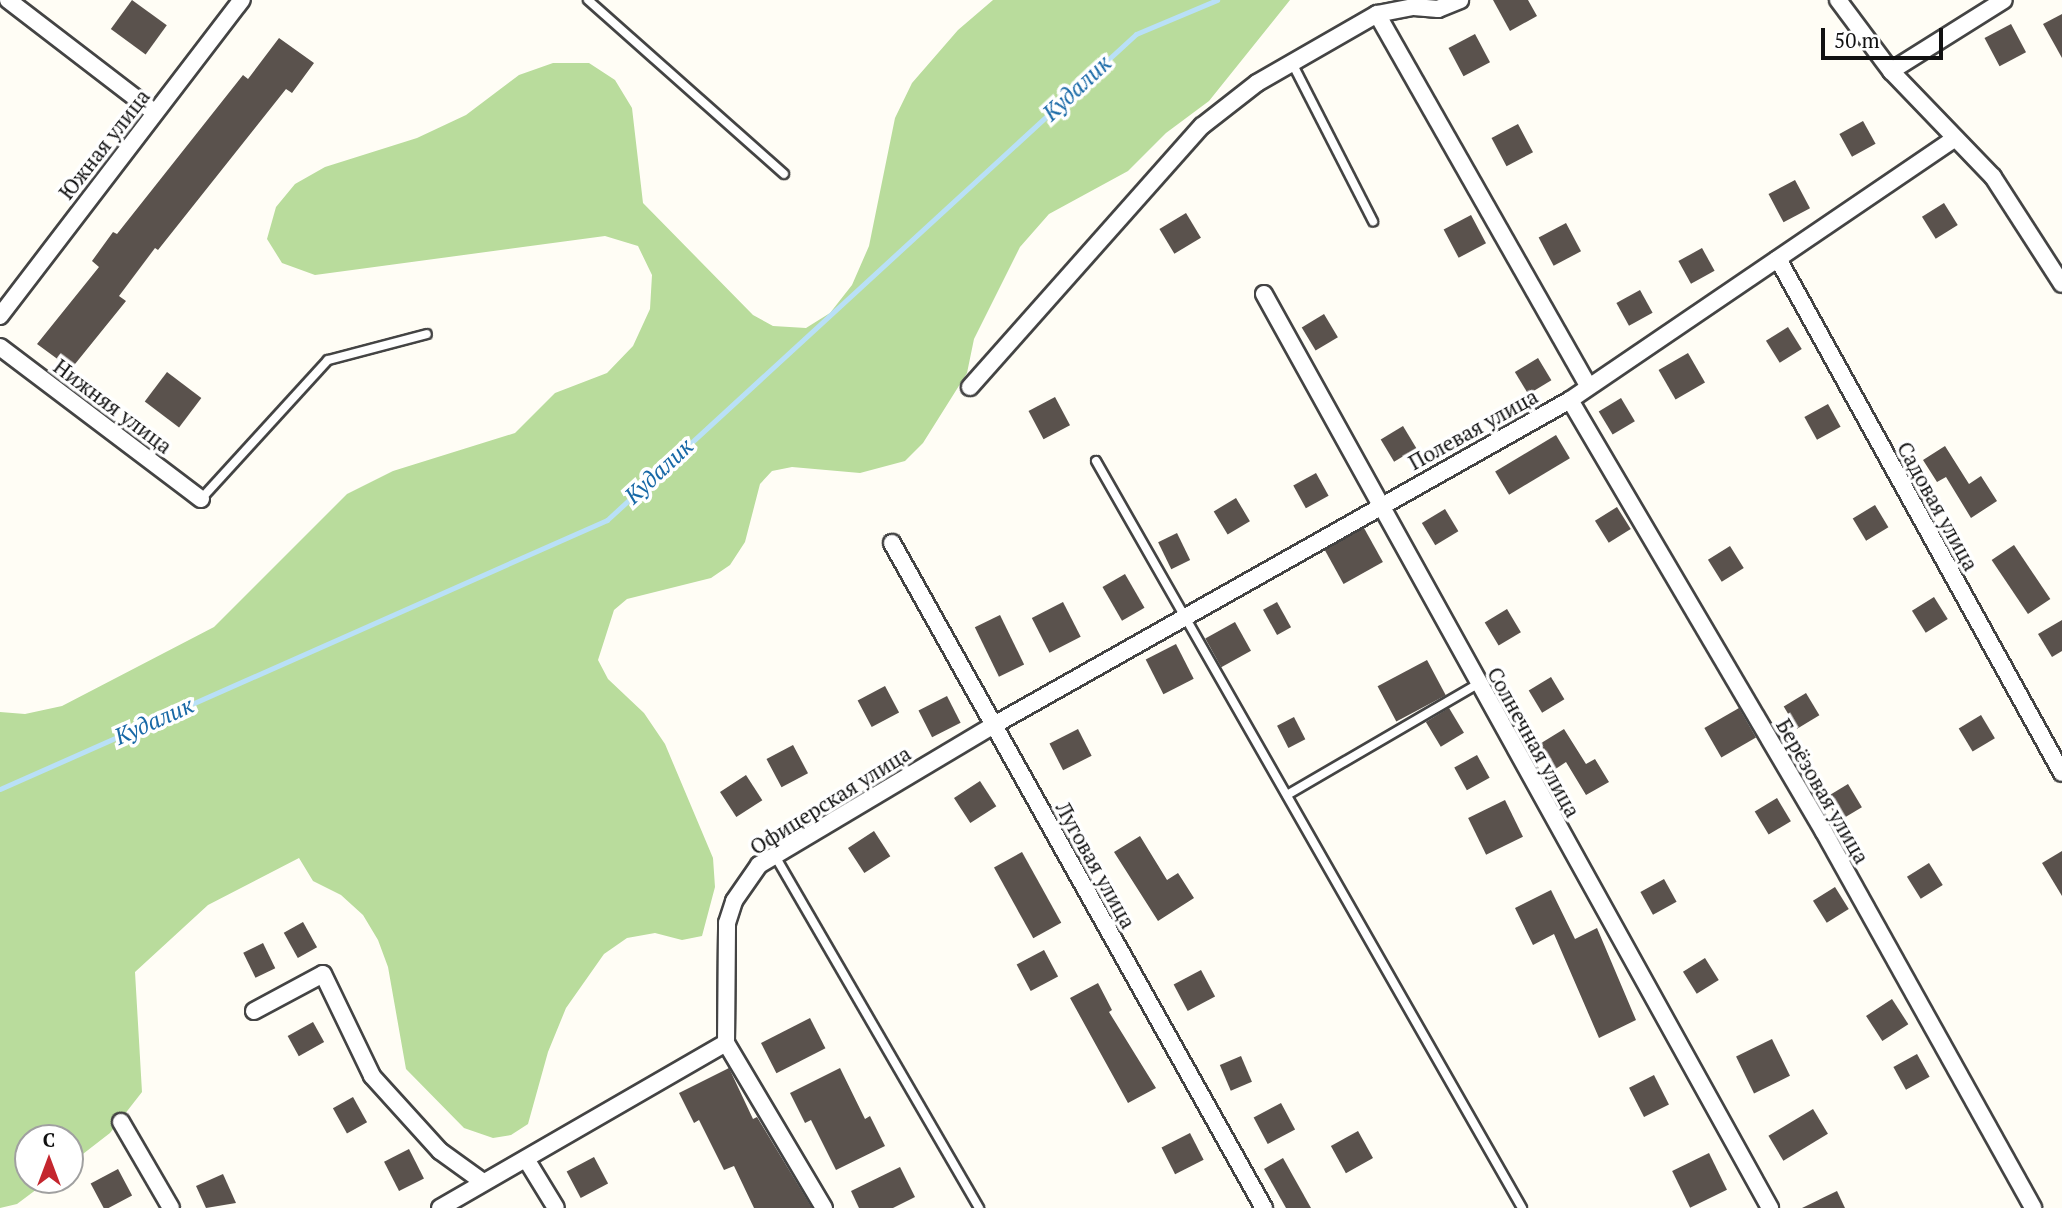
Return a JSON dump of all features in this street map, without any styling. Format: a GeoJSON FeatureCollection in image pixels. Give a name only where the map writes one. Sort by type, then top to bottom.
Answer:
{"type":"FeatureCollection","features":[{"type":"Feature","properties":{"kind":"street"},"geometry":{"type":"LineString","coordinates":[[8,0],[155,113]]}},
{"type":"Feature","properties":{"kind":"street","name":"Южная улица"},"geometry":{"type":"LineString","coordinates":[[0,316],[242,0]]}},
{"type":"Feature","properties":{"kind":"street"},"geometry":{"type":"LineString","coordinates":[[970,387],[1202,126],[1257,83],[1377,14],[1414,7],[1438,9],[1460,0]]}},
{"type":"Feature","properties":{"kind":"street"},"geometry":{"type":"LineString","coordinates":[[1838,0],[1891,71],[1993,177],[2062,284]]}},
{"type":"Feature","properties":{"kind":"street"},"geometry":{"type":"LineString","coordinates":[[1891,71],[2004,0]]}},
{"type":"Feature","properties":{"kind":"street"},"geometry":{"type":"LineString","coordinates":[[1377,14],[1587,384]]}},
{"type":"Feature","properties":{"kind":"street","name":"Полевая улица"},"geometry":{"type":"LineString","coordinates":[[994,725],[1570,400],[1587,384],[1954,139]]}},
{"type":"Feature","properties":{"kind":"street","name":"Садовая улица"},"geometry":{"type":"LineString","coordinates":[[1778,259],[2062,773]]}},
{"type":"Feature","properties":{"kind":"street","name":"Солнечная улица"},"geometry":{"type":"LineString","coordinates":[[1264,294],[1770,1208]]}},
{"type":"Feature","properties":{"kind":"street","name":"Нижняя улица"},"geometry":{"type":"LineString","coordinates":[[0,347],[201,499]]}},
{"type":"Feature","properties":{"kind":"street","name":"Берёзовая улица"},"geometry":{"type":"LineString","coordinates":[[1570,400],[1824,832],[2033,1208]]}},
{"type":"Feature","properties":{"kind":"street","name":"Луговая улица"},"geometry":{"type":"LineString","coordinates":[[892,543],[1264,1208]]}},
{"type":"Feature","properties":{"kind":"street","name":"Офицерская улица"},"geometry":{"type":"LineString","coordinates":[[726,1043],[727,923],[734,901],[752,874],[775,856],[994,725]]}},
{"type":"Feature","properties":{"kind":"street"},"geometry":{"type":"LineString","coordinates":[[254,1010],[323,974],[372,1076],[440,1151],[484,1182]]}},
{"type":"Feature","properties":{"kind":"street"},"geometry":{"type":"LineString","coordinates":[[440,1208],[726,1043],[824,1208]]}},
{"type":"Feature","properties":{"kind":"street"},"geometry":{"type":"LineString","coordinates":[[121,1122],[172,1208]]}},
{"type":"Feature","properties":{"kind":"street"},"geometry":{"type":"LineString","coordinates":[[526,1159],[556,1208]]}},
{"type":"Feature","properties":{"kind":"lane"},"geometry":{"type":"LineString","coordinates":[[588,0],[784,174]]}},
{"type":"Feature","properties":{"kind":"lane"},"geometry":{"type":"LineString","coordinates":[[1292,63],[1373,221]]}},
{"type":"Feature","properties":{"kind":"lane"},"geometry":{"type":"LineString","coordinates":[[201,499],[328,360],[427,334]]}},
{"type":"Feature","properties":{"kind":"lane"},"geometry":{"type":"LineString","coordinates":[[1096,461],[1522,1208]]}},
{"type":"Feature","properties":{"kind":"lane"},"geometry":{"type":"LineString","coordinates":[[1287,795],[1478,684]]}},
{"type":"Feature","properties":{"kind":"lane"},"geometry":{"type":"LineString","coordinates":[[775,856],[979,1208]]}},
{"type":"Feature","properties":{"kind":"green space"},"geometry":{"type":"Polygon","coordinates":[[[993,0],[1290,0],[1209,101],[1166,133],[1128,171],[1049,214],[1020,247],[974,339],[967,373],[923,443],[905,461],[860,473],[792,467],[772,471],[760,484],[745,542],[730,565],[711,578],[627,599],[614,610],[598,660],[608,679],[644,713],[665,744],[713,858],[715,887],[702,936],[682,940],[655,933],[627,938],[604,954],[566,1008],[548,1052],[528,1124],[511,1135],[493,1138],[464,1128],[406,1069],[388,967],[378,940],[363,915],[341,895],[313,881],[299,858],[208,905],[135,972],[142,1092],[110,1133],[84,1153],[84,1124],[14,1124],[14,1194],[30,1194],[17,1204],[0,1208],[0,712],[25,714],[62,706],[214,627],[347,494],[393,471],[515,433],[555,393],[607,373],[633,346],[650,309],[652,275],[638,246],[605,236],[315,275],[282,263],[267,239],[276,207],[295,184],[325,167],[417,138],[466,115],[519,75],[553,63],[589,63],[615,80],[632,108],[643,203],[753,315],[773,326],[806,328],[830,313],[852,285],[869,246],[895,118],[912,83],[958,30],[993,0]]]}},
{"type":"Feature","properties":{"kind":"building"},"geometry":{"type":"Polygon","coordinates":[[[132,0],[167,25],[146,54],[111,29],[132,0]]]}},
{"type":"Feature","properties":{"kind":"building"},"geometry":{"type":"Polygon","coordinates":[[[1493,0],[1528,0],[1537,16],[1510,31],[1493,0]]]}},
{"type":"Feature","properties":{"kind":"building"},"geometry":{"type":"Polygon","coordinates":[[[2062,14],[2062,58],[2043,24],[2062,14]]]}},
{"type":"Feature","properties":{"kind":"building"},"geometry":{"type":"Polygon","coordinates":[[[2011,24],[2026,52],[2000,66],[1985,38],[2011,24]]]}},
{"type":"Feature","properties":{"kind":"building"},"geometry":{"type":"Polygon","coordinates":[[[1475,34],[1490,62],[1464,76],[1449,48],[1475,34]]]}},
{"type":"Feature","properties":{"kind":"building"},"geometry":{"type":"Polygon","coordinates":[[[279,38],[314,63],[292,93],[286,89],[158,250],[155,248],[119,296],[126,301],[71,369],[37,344],[99,267],[92,261],[113,232],[117,234],[243,75],[248,79],[279,38]]]}},
{"type":"Feature","properties":{"kind":"building"},"geometry":{"type":"Polygon","coordinates":[[[1863,121],[1876,144],[1852,157],[1839,134],[1863,121]]]}},
{"type":"Feature","properties":{"kind":"building"},"geometry":{"type":"Polygon","coordinates":[[[1518,124],[1533,152],[1507,166],[1492,138],[1518,124]]]}},
{"type":"Feature","properties":{"kind":"building"},"geometry":{"type":"Polygon","coordinates":[[[1795,180],[1810,208],[1784,222],[1769,194],[1795,180]]]}},
{"type":"Feature","properties":{"kind":"building"},"geometry":{"type":"Polygon","coordinates":[[[1944,203],[1958,225],[1936,239],[1922,217],[1944,203]]]}},
{"type":"Feature","properties":{"kind":"building"},"geometry":{"type":"Polygon","coordinates":[[[1186,213],[1201,238],[1174,254],[1159,229],[1186,213]]]}},
{"type":"Feature","properties":{"kind":"building"},"geometry":{"type":"Polygon","coordinates":[[[1471,215],[1486,243],[1459,258],[1444,230],[1471,215]]]}},
{"type":"Feature","properties":{"kind":"building"},"geometry":{"type":"Polygon","coordinates":[[[1566,223],[1581,251],[1554,266],[1539,238],[1566,223]]]}},
{"type":"Feature","properties":{"kind":"building"},"geometry":{"type":"Polygon","coordinates":[[[1702,248],[1715,271],[1691,284],[1678,261],[1702,248]]]}},
{"type":"Feature","properties":{"kind":"building"},"geometry":{"type":"Polygon","coordinates":[[[1640,290],[1653,313],[1629,326],[1616,303],[1640,290]]]}},
{"type":"Feature","properties":{"kind":"building"},"geometry":{"type":"Polygon","coordinates":[[[1324,314],[1338,337],[1316,351],[1302,327],[1324,314]]]}},
{"type":"Feature","properties":{"kind":"building"},"geometry":{"type":"Polygon","coordinates":[[[1788,327],[1802,349],[1780,363],[1766,341],[1788,327]]]}},
{"type":"Feature","properties":{"kind":"building"},"geometry":{"type":"Polygon","coordinates":[[[1688,353],[1705,382],[1676,399],[1659,370],[1688,353]]]}},
{"type":"Feature","properties":{"kind":"building"},"geometry":{"type":"Polygon","coordinates":[[[1538,358],[1551,380],[1528,394],[1515,372],[1538,358]]]}},
{"type":"Feature","properties":{"kind":"building"},"geometry":{"type":"Polygon","coordinates":[[[167,372],[201,398],[179,427],[145,402],[167,372]]]}},
{"type":"Feature","properties":{"kind":"building"},"geometry":{"type":"Polygon","coordinates":[[[1055,397],[1070,425],[1044,439],[1029,411],[1055,397]]]}},
{"type":"Feature","properties":{"kind":"building"},"geometry":{"type":"Polygon","coordinates":[[[1621,398],[1635,421],[1613,435],[1599,411],[1621,398]]]}},
{"type":"Feature","properties":{"kind":"building"},"geometry":{"type":"Polygon","coordinates":[[[1828,404],[1841,427],[1817,440],[1804,417],[1828,404]]]}},
{"type":"Feature","properties":{"kind":"building"},"geometry":{"type":"Polygon","coordinates":[[[1403,426],[1416,448],[1394,462],[1381,439],[1403,426]]]}},
{"type":"Feature","properties":{"kind":"building"},"geometry":{"type":"Polygon","coordinates":[[[1556,435],[1570,458],[1509,495],[1495,472],[1556,435]]]}},
{"type":"Feature","properties":{"kind":"building"},"geometry":{"type":"Polygon","coordinates":[[[1945,446],[1969,484],[1981,476],[1997,501],[1971,518],[1946,477],[1937,482],[1923,460],[1945,446]]]}},
{"type":"Feature","properties":{"kind":"building"},"geometry":{"type":"Polygon","coordinates":[[[1316,473],[1329,496],[1306,508],[1293,486],[1316,473]]]}},
{"type":"Feature","properties":{"kind":"building"},"geometry":{"type":"Polygon","coordinates":[[[1236,498],[1250,521],[1228,535],[1214,511],[1236,498]]]}},
{"type":"Feature","properties":{"kind":"building"},"geometry":{"type":"Polygon","coordinates":[[[1875,505],[1888,527],[1866,541],[1853,518],[1875,505]]]}},
{"type":"Feature","properties":{"kind":"building"},"geometry":{"type":"Polygon","coordinates":[[[1617,507],[1631,529],[1609,543],[1595,521],[1617,507]]]}},
{"type":"Feature","properties":{"kind":"building"},"geometry":{"type":"Polygon","coordinates":[[[1445,509],[1458,531],[1435,545],[1422,523],[1445,509]]]}},
{"type":"Feature","properties":{"kind":"building"},"geometry":{"type":"Polygon","coordinates":[[[1364,528],[1383,562],[1344,584],[1325,550],[1364,528]]]}},
{"type":"Feature","properties":{"kind":"building"},"geometry":{"type":"Polygon","coordinates":[[[1177,533],[1190,560],[1171,569],[1158,542],[1177,533]]]}},
{"type":"Feature","properties":{"kind":"building"},"geometry":{"type":"Polygon","coordinates":[[[2014,545],[2050,599],[2028,614],[1992,560],[2014,545]]]}},
{"type":"Feature","properties":{"kind":"building"},"geometry":{"type":"Polygon","coordinates":[[[1730,546],[1744,568],[1722,582],[1708,560],[1730,546]]]}},
{"type":"Feature","properties":{"kind":"building"},"geometry":{"type":"Polygon","coordinates":[[[1125,574],[1144,608],[1122,621],[1102,587],[1125,574]]]}},
{"type":"Feature","properties":{"kind":"building"},"geometry":{"type":"Polygon","coordinates":[[[1934,597],[1948,619],[1926,633],[1912,611],[1934,597]]]}},
{"type":"Feature","properties":{"kind":"building"},"geometry":{"type":"Polygon","coordinates":[[[1063,602],[1081,637],[1050,653],[1032,618],[1063,602]]]}},
{"type":"Feature","properties":{"kind":"building"},"geometry":{"type":"Polygon","coordinates":[[[1277,602],[1291,627],[1277,635],[1263,610],[1277,602]]]}},
{"type":"Feature","properties":{"kind":"building"},"geometry":{"type":"Polygon","coordinates":[[[1507,609],[1521,632],[1499,646],[1485,622],[1507,609]]]}},
{"type":"Feature","properties":{"kind":"building"},"geometry":{"type":"Polygon","coordinates":[[[1000,615],[1024,664],[999,677],[975,627],[1000,615]]]}},
{"type":"Feature","properties":{"kind":"building"},"geometry":{"type":"Polygon","coordinates":[[[2062,620],[2062,651],[2052,657],[2038,634],[2062,620]]]}},
{"type":"Feature","properties":{"kind":"building"},"geometry":{"type":"Polygon","coordinates":[[[1235,622],[1251,651],[1221,667],[1205,638],[1235,622]]]}},
{"type":"Feature","properties":{"kind":"building"},"geometry":{"type":"Polygon","coordinates":[[[1176,644],[1194,679],[1163,694],[1146,659],[1176,644]]]}},
{"type":"Feature","properties":{"kind":"building"},"geometry":{"type":"Polygon","coordinates":[[[1427,660],[1446,695],[1396,722],[1378,686],[1427,660]]]}},
{"type":"Feature","properties":{"kind":"building"},"geometry":{"type":"Polygon","coordinates":[[[1551,677],[1564,699],[1542,713],[1529,690],[1551,677]]]}},
{"type":"Feature","properties":{"kind":"building"},"geometry":{"type":"Polygon","coordinates":[[[885,686],[899,712],[872,727],[858,701],[885,686]]]}},
{"type":"Feature","properties":{"kind":"building"},"geometry":{"type":"Polygon","coordinates":[[[1806,693],[1819,715],[1797,729],[1784,706],[1806,693]]]}},
{"type":"Feature","properties":{"kind":"building"},"geometry":{"type":"Polygon","coordinates":[[[947,696],[961,723],[932,737],[918,711],[947,696]]]}},
{"type":"Feature","properties":{"kind":"building"},"geometry":{"type":"Polygon","coordinates":[[[1449,708],[1464,733],[1441,747],[1426,722],[1449,708]]]}},
{"type":"Feature","properties":{"kind":"building"},"geometry":{"type":"Polygon","coordinates":[[[1739,708],[1756,737],[1721,757],[1704,728],[1739,708]]]}},
{"type":"Feature","properties":{"kind":"building"},"geometry":{"type":"Polygon","coordinates":[[[1981,715],[1995,738],[1973,752],[1959,728],[1981,715]]]}},
{"type":"Feature","properties":{"kind":"building"},"geometry":{"type":"Polygon","coordinates":[[[1294,717],[1305,739],[1288,748],[1277,726],[1294,717]]]}},
{"type":"Feature","properties":{"kind":"building"},"geometry":{"type":"Polygon","coordinates":[[[1078,729],[1092,756],[1063,770],[1049,744],[1078,729]]]}},
{"type":"Feature","properties":{"kind":"building"},"geometry":{"type":"Polygon","coordinates":[[[1564,729],[1586,764],[1595,759],[1609,782],[1586,795],[1566,762],[1554,770],[1538,745],[1564,729]]]}},
{"type":"Feature","properties":{"kind":"building"},"geometry":{"type":"Polygon","coordinates":[[[793,745],[808,773],[782,787],[767,759],[793,745]]]}},
{"type":"Feature","properties":{"kind":"building"},"geometry":{"type":"Polygon","coordinates":[[[1477,755],[1490,778],[1467,790],[1454,768],[1477,755]]]}},
{"type":"Feature","properties":{"kind":"building"},"geometry":{"type":"Polygon","coordinates":[[[746,775],[762,800],[736,817],[720,792],[746,775]]]}},
{"type":"Feature","properties":{"kind":"building"},"geometry":{"type":"Polygon","coordinates":[[[980,781],[996,806],[970,823],[954,798],[980,781]]]}},
{"type":"Feature","properties":{"kind":"building"},"geometry":{"type":"Polygon","coordinates":[[[1848,784],[1862,807],[1839,821],[1825,798],[1848,784]]]}},
{"type":"Feature","properties":{"kind":"building"},"geometry":{"type":"Polygon","coordinates":[[[1777,798],[1791,821],[1769,835],[1755,811],[1777,798]]]}},
{"type":"Feature","properties":{"kind":"building"},"geometry":{"type":"Polygon","coordinates":[[[1505,800],[1523,837],[1486,855],[1468,818],[1505,800]]]}},
{"type":"Feature","properties":{"kind":"building"},"geometry":{"type":"Polygon","coordinates":[[[874,831],[890,856],[864,873],[848,848],[874,831]]]}},
{"type":"Feature","properties":{"kind":"building"},"geometry":{"type":"Polygon","coordinates":[[[1140,836],[1167,880],[1178,873],[1194,898],[1158,921],[1114,852],[1140,836]]]}},
{"type":"Feature","properties":{"kind":"building"},"geometry":{"type":"Polygon","coordinates":[[[2062,851],[2062,896],[2042,863],[2062,851]]]}},
{"type":"Feature","properties":{"kind":"building"},"geometry":{"type":"Polygon","coordinates":[[[1022,852],[1061,923],[1033,938],[994,868],[1022,852]]]}},
{"type":"Feature","properties":{"kind":"building"},"geometry":{"type":"Polygon","coordinates":[[[1929,863],[1943,885],[1921,899],[1907,877],[1929,863]]]}},
{"type":"Feature","properties":{"kind":"building"},"geometry":{"type":"Polygon","coordinates":[[[1664,879],[1677,902],[1653,915],[1640,892],[1664,879]]]}},
{"type":"Feature","properties":{"kind":"building"},"geometry":{"type":"Polygon","coordinates":[[[1835,887],[1849,909],[1827,923],[1813,901],[1835,887]]]}},
{"type":"Feature","properties":{"kind":"building"},"geometry":{"type":"Polygon","coordinates":[[[1551,890],[1575,939],[1597,928],[1636,1020],[1599,1038],[1554,934],[1533,945],[1515,908],[1551,890]]]}},
{"type":"Feature","properties":{"kind":"building"},"geometry":{"type":"Polygon","coordinates":[[[303,922],[317,947],[298,958],[284,933],[303,922]]]}},
{"type":"Feature","properties":{"kind":"building"},"geometry":{"type":"Polygon","coordinates":[[[263,943],[275,968],[256,978],[243,953],[263,943]]]}},
{"type":"Feature","properties":{"kind":"building"},"geometry":{"type":"Polygon","coordinates":[[[1044,950],[1058,976],[1031,991],[1017,965],[1044,950]]]}},
{"type":"Feature","properties":{"kind":"building"},"geometry":{"type":"Polygon","coordinates":[[[1705,958],[1719,980],[1697,994],[1683,972],[1705,958]]]}},
{"type":"Feature","properties":{"kind":"building"},"geometry":{"type":"Polygon","coordinates":[[[1201,970],[1215,996],[1188,1011],[1174,985],[1201,970]]]}},
{"type":"Feature","properties":{"kind":"building"},"geometry":{"type":"Polygon","coordinates":[[[1098,983],[1112,1010],[1109,1012],[1156,1088],[1128,1103],[1070,998],[1098,983]]]}},
{"type":"Feature","properties":{"kind":"building"},"geometry":{"type":"Polygon","coordinates":[[[1892,999],[1908,1024],[1882,1041],[1866,1016],[1892,999]]]}},
{"type":"Feature","properties":{"kind":"building"},"geometry":{"type":"Polygon","coordinates":[[[810,1018],[825,1048],[776,1073],[761,1043],[810,1018]]]}},
{"type":"Feature","properties":{"kind":"building"},"geometry":{"type":"Polygon","coordinates":[[[313,1022],[324,1042],[299,1056],[288,1036],[313,1022]]]}},
{"type":"Feature","properties":{"kind":"building"},"geometry":{"type":"Polygon","coordinates":[[[1772,1039],[1790,1076],[1754,1093],[1736,1057],[1772,1039]]]}},
{"type":"Feature","properties":{"kind":"building"},"geometry":{"type":"Polygon","coordinates":[[[1917,1054],[1930,1077],[1906,1090],[1893,1067],[1917,1054]]]}},
{"type":"Feature","properties":{"kind":"building"},"geometry":{"type":"Polygon","coordinates":[[[1241,1056],[1252,1082],[1231,1091],[1220,1065],[1241,1056]]]}},
{"type":"Feature","properties":{"kind":"building"},"geometry":{"type":"Polygon","coordinates":[[[729,1068],[753,1119],[757,1117],[812,1208],[754,1208],[734,1166],[724,1170],[699,1120],[694,1123],[679,1093],[729,1068]]]}},
{"type":"Feature","properties":{"kind":"building"},"geometry":{"type":"Polygon","coordinates":[[[840,1068],[865,1119],[870,1116],[885,1146],[836,1170],[811,1120],[805,1123],[790,1093],[840,1068]]]}},
{"type":"Feature","properties":{"kind":"building"},"geometry":{"type":"Polygon","coordinates":[[[1654,1075],[1669,1104],[1644,1117],[1629,1088],[1654,1075]]]}},
{"type":"Feature","properties":{"kind":"building"},"geometry":{"type":"Polygon","coordinates":[[[353,1097],[367,1122],[347,1134],[333,1108],[353,1097]]]}},
{"type":"Feature","properties":{"kind":"building"},"geometry":{"type":"Polygon","coordinates":[[[1281,1103],[1295,1129],[1268,1144],[1254,1118],[1281,1103]]]}},
{"type":"Feature","properties":{"kind":"building"},"geometry":{"type":"Polygon","coordinates":[[[1813,1109],[1828,1134],[1783,1161],[1768,1136],[1813,1109]]]}},
{"type":"Feature","properties":{"kind":"building"},"geometry":{"type":"Polygon","coordinates":[[[1358,1131],[1373,1158],[1346,1173],[1331,1146],[1358,1131]]]}},
{"type":"Feature","properties":{"kind":"building"},"geometry":{"type":"Polygon","coordinates":[[[1190,1133],[1204,1160],[1175,1174],[1161,1148],[1190,1133]]]}},
{"type":"Feature","properties":{"kind":"building"},"geometry":{"type":"Polygon","coordinates":[[[409,1149],[424,1178],[399,1191],[384,1162],[409,1149]]]}},
{"type":"Feature","properties":{"kind":"building"},"geometry":{"type":"Polygon","coordinates":[[[1709,1153],[1727,1190],[1690,1208],[1672,1171],[1709,1153]]]}},
{"type":"Feature","properties":{"kind":"building"},"geometry":{"type":"Polygon","coordinates":[[[594,1157],[608,1183],[581,1198],[567,1172],[594,1157]]]}},
{"type":"Feature","properties":{"kind":"building"},"geometry":{"type":"Polygon","coordinates":[[[1283,1158],[1311,1208],[1286,1208],[1264,1169],[1283,1158]]]}},
{"type":"Feature","properties":{"kind":"building"},"geometry":{"type":"Polygon","coordinates":[[[900,1167],[915,1197],[893,1208],[859,1208],[851,1191],[900,1167]]]}},
{"type":"Feature","properties":{"kind":"building"},"geometry":{"type":"Polygon","coordinates":[[[118,1169],[132,1195],[104,1208],[91,1184],[118,1169]]]}},
{"type":"Feature","properties":{"kind":"building"},"geometry":{"type":"Polygon","coordinates":[[[223,1174],[236,1203],[206,1208],[196,1186],[223,1174]]]}},
{"type":"Feature","properties":{"kind":"building"},"geometry":{"type":"Polygon","coordinates":[[[1837,1191],[1845,1208],[1802,1208],[1837,1191]]]}},
{"type":"Feature","properties":{"kind":"waterway","name":"Кудалик"},"geometry":{"type":"LineString","coordinates":[[0,789],[607,520],[1136,34],[1217,0]]}}]}
